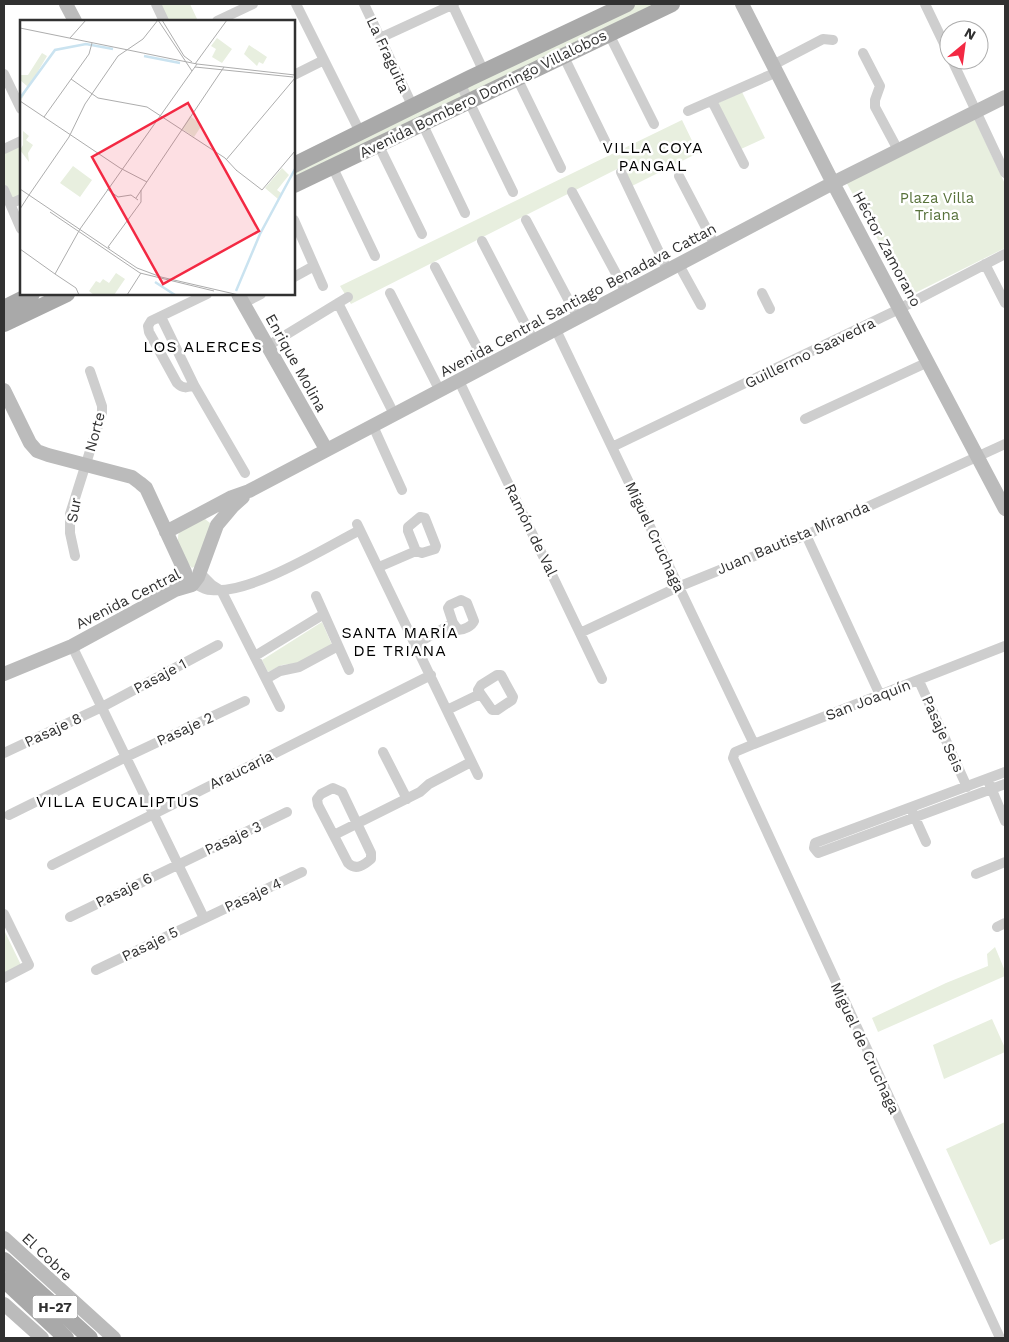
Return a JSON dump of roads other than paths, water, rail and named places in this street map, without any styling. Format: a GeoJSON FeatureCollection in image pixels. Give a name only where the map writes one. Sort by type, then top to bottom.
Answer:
{"type":"FeatureCollection","features":[{"type":"Feature","properties":{"kind":"main road","name":"Avenida Bombero Domingo Villalobos"},"geometry":{"type":"LineString","coordinates":[[295,164],[460,83],[627,4]]}},
{"type":"Feature","properties":{"kind":"main road","name":"Avenida Bombero Domingo Villalobos"},"geometry":{"type":"LineString","coordinates":[[295,184],[672,4]]}},
{"type":"Feature","properties":{"kind":"main road"},"geometry":{"type":"LineString","coordinates":[[4,308],[30,295]]}},
{"type":"Feature","properties":{"kind":"main road"},"geometry":{"type":"LineString","coordinates":[[4,324],[65,295]]}},
{"type":"Feature","properties":{"kind":"main road","name":"H-27"},"geometry":{"type":"LineString","coordinates":[[4,1260],[11,1277],[66,1338]]}},
{"type":"Feature","properties":{"kind":"main road","name":"H-27"},"geometry":{"type":"LineString","coordinates":[[11,1277],[90,1338]]}},
{"type":"Feature","properties":{"kind":"street"},"geometry":{"type":"LineString","coordinates":[[156,4],[164,20]]}},
{"type":"Feature","properties":{"kind":"street"},"geometry":{"type":"LineString","coordinates":[[232,18],[253,4]]}},
{"type":"Feature","properties":{"kind":"street"},"geometry":{"type":"LineString","coordinates":[[296,4],[360,132]]}},
{"type":"Feature","properties":{"kind":"street","name":"La Fraguita"},"geometry":{"type":"LineString","coordinates":[[364,4],[413,107]]}},
{"type":"Feature","properties":{"kind":"street"},"geometry":{"type":"LineString","coordinates":[[380,38],[453,4],[484,72]]}},
{"type":"Feature","properties":{"kind":"street","name":"Héctor Zamorano"},"geometry":{"type":"LineString","coordinates":[[742,4],[833,182],[1005,509]]}},
{"type":"Feature","properties":{"kind":"street"},"geometry":{"type":"LineString","coordinates":[[925,4],[939,33]]}},
{"type":"Feature","properties":{"kind":"street"},"geometry":{"type":"LineString","coordinates":[[70,5],[75,20]]}},
{"type":"Feature","properties":{"kind":"street"},"geometry":{"type":"LineString","coordinates":[[609,34],[654,124]]}},
{"type":"Feature","properties":{"kind":"street"},"geometry":{"type":"LineString","coordinates":[[688,111],[712,101],[775,68],[823,39],[833,40]]}},
{"type":"Feature","properties":{"kind":"street"},"geometry":{"type":"LineString","coordinates":[[863,53],[880,86],[875,100],[875,107],[898,150]]}},
{"type":"Feature","properties":{"kind":"street"},"geometry":{"type":"LineString","coordinates":[[563,56],[607,145]]}},
{"type":"Feature","properties":{"kind":"street"},"geometry":{"type":"LineString","coordinates":[[295,74],[324,60]]}},
{"type":"Feature","properties":{"kind":"street"},"geometry":{"type":"LineString","coordinates":[[957,70],[1005,173]]}},
{"type":"Feature","properties":{"kind":"street"},"geometry":{"type":"LineString","coordinates":[[4,74],[20,107]]}},
{"type":"Feature","properties":{"kind":"street"},"geometry":{"type":"LineString","coordinates":[[517,78],[561,168]]}},
{"type":"Feature","properties":{"kind":"street"},"geometry":{"type":"LineString","coordinates":[[460,83],[513,192]]}},
{"type":"Feature","properties":{"kind":"street","name":"Avenida Central Santiago Benadava Cattan"},"geometry":{"type":"LineString","coordinates":[[166,532],[232,497],[249,491],[326,449],[534,342],[833,182],[1005,97]]}},
{"type":"Feature","properties":{"kind":"street"},"geometry":{"type":"LineString","coordinates":[[712,101],[744,164]]}},
{"type":"Feature","properties":{"kind":"street"},"geometry":{"type":"LineString","coordinates":[[422,123],[466,213]]}},
{"type":"Feature","properties":{"kind":"street"},"geometry":{"type":"LineString","coordinates":[[4,150],[20,142]]}},
{"type":"Feature","properties":{"kind":"street"},"geometry":{"type":"LineString","coordinates":[[378,144],[422,234]]}},
{"type":"Feature","properties":{"kind":"street"},"geometry":{"type":"LineString","coordinates":[[332,166],[375,256]]}},
{"type":"Feature","properties":{"kind":"street"},"geometry":{"type":"LineString","coordinates":[[620,172],[673,268],[701,305]]}},
{"type":"Feature","properties":{"kind":"street"},"geometry":{"type":"LineString","coordinates":[[679,176],[715,245]]}},
{"type":"Feature","properties":{"kind":"street"},"geometry":{"type":"LineString","coordinates":[[4,190],[20,227]]}},
{"type":"Feature","properties":{"kind":"street"},"geometry":{"type":"LineString","coordinates":[[572,192],[626,292]]}},
{"type":"Feature","properties":{"kind":"street"},"geometry":{"type":"LineString","coordinates":[[10,204],[20,199]]}},
{"type":"Feature","properties":{"kind":"street"},"geometry":{"type":"LineString","coordinates":[[526,220],[578,318]]}},
{"type":"Feature","properties":{"kind":"street"},"geometry":{"type":"LineString","coordinates":[[295,222],[323,286]]}},
{"type":"Feature","properties":{"kind":"street"},"geometry":{"type":"LineString","coordinates":[[482,241],[534,342]]}},
{"type":"Feature","properties":{"kind":"street","name":"Guillermo Saavedra"},"geometry":{"type":"LineString","coordinates":[[612,447],[900,309],[1005,254]]}},
{"type":"Feature","properties":{"kind":"street"},"geometry":{"type":"LineString","coordinates":[[985,264],[1005,303]]}},
{"type":"Feature","properties":{"kind":"street"},"geometry":{"type":"LineString","coordinates":[[295,276],[314,266]]}},
{"type":"Feature","properties":{"kind":"street"},"geometry":{"type":"LineString","coordinates":[[435,268],[487,366]]}},
{"type":"Feature","properties":{"kind":"street"},"geometry":{"type":"LineString","coordinates":[[390,293],[440,390]]}},
{"type":"Feature","properties":{"kind":"street"},"geometry":{"type":"LineString","coordinates":[[762,293],[770,309]]}},
{"type":"Feature","properties":{"kind":"street"},"geometry":{"type":"LineString","coordinates":[[194,385],[186,388],[181,387],[177,383],[149,332],[148,326],[151,322],[205,295]]}},
{"type":"Feature","properties":{"kind":"street"},"geometry":{"type":"LineString","coordinates":[[241,298],[256,295]]}},
{"type":"Feature","properties":{"kind":"street","name":"Enrique Molina"},"geometry":{"type":"LineString","coordinates":[[241,298],[266,347],[326,449]]}},
{"type":"Feature","properties":{"kind":"street"},"geometry":{"type":"LineString","coordinates":[[266,347],[343,300],[394,414]]}},
{"type":"Feature","properties":{"kind":"street"},"geometry":{"type":"LineString","coordinates":[[161,317],[194,385],[245,473]]}},
{"type":"Feature","properties":{"kind":"street","name":"Miguel Cruchaga"},"geometry":{"type":"LineString","coordinates":[[556,330],[754,744]]}},
{"type":"Feature","properties":{"kind":"street"},"geometry":{"type":"LineString","coordinates":[[805,418],[928,362]]}},
{"type":"Feature","properties":{"kind":"street","name":"Norte"},"geometry":{"type":"LineString","coordinates":[[86,464],[102,413],[102,406],[90,371]]}},
{"type":"Feature","properties":{"kind":"street","name":"Ramón de Val"},"geometry":{"type":"LineString","coordinates":[[459,381],[602,679]]}},
{"type":"Feature","properties":{"kind":"street"},"geometry":{"type":"LineString","coordinates":[[4,390],[30,443],[38,451],[48,456],[132,477],[140,482],[146,488],[166,532],[202,588],[221,590],[255,583],[359,527],[478,775]]}},
{"type":"Feature","properties":{"kind":"street"},"geometry":{"type":"LineString","coordinates":[[373,426],[402,490]]}},
{"type":"Feature","properties":{"kind":"street","name":"Juan Bautista Miranda"},"geometry":{"type":"LineString","coordinates":[[580,633],[678,588],[806,535],[1005,444]]}},
{"type":"Feature","properties":{"kind":"street","name":"Sur"},"geometry":{"type":"LineString","coordinates":[[75,556],[70,533],[70,514],[86,464]]}},
{"type":"Feature","properties":{"kind":"street","name":"Avenida Central"},"geometry":{"type":"LineString","coordinates":[[4,674],[72,646],[175,590],[193,576],[217,525],[249,491]]}},
{"type":"Feature","properties":{"kind":"street"},"geometry":{"type":"LineString","coordinates":[[206,511],[211,514],[217,525]]}},
{"type":"Feature","properties":{"kind":"street"},"geometry":{"type":"LineString","coordinates":[[806,535],[880,695]]}},
{"type":"Feature","properties":{"kind":"street"},"geometry":{"type":"LineString","coordinates":[[379,568],[416,551]]}},
{"type":"Feature","properties":{"kind":"street"},"geometry":{"type":"LineString","coordinates":[[221,590],[280,707]]}},
{"type":"Feature","properties":{"kind":"street"},"geometry":{"type":"LineString","coordinates":[[316,596],[349,670]]}},
{"type":"Feature","properties":{"kind":"street"},"geometry":{"type":"LineString","coordinates":[[255,656],[324,614]]}},
{"type":"Feature","properties":{"kind":"street"},"geometry":{"type":"LineString","coordinates":[[416,644],[453,623]]}},
{"type":"Feature","properties":{"kind":"street","name":"Pasaje 1"},"geometry":{"type":"LineString","coordinates":[[102,707],[218,645]]}},
{"type":"Feature","properties":{"kind":"street"},"geometry":{"type":"LineString","coordinates":[[72,646],[204,918]]}},
{"type":"Feature","properties":{"kind":"street"},"geometry":{"type":"LineString","coordinates":[[266,679],[280,671],[299,667],[338,646]]}},
{"type":"Feature","properties":{"kind":"street","name":"San Joaquín"},"geometry":{"type":"LineString","coordinates":[[733,756],[735,752],[754,744],[1005,646]]}},
{"type":"Feature","properties":{"kind":"street","name":"Araucaria"},"geometry":{"type":"LineString","coordinates":[[52,864],[430,675]]}},
{"type":"Feature","properties":{"kind":"street","name":"Pasaje Seis"},"geometry":{"type":"LineString","coordinates":[[919,681],[967,787]]}},
{"type":"Feature","properties":{"kind":"street"},"geometry":{"type":"LineString","coordinates":[[447,710],[480,694]]}},
{"type":"Feature","properties":{"kind":"street","name":"Pasaje 2"},"geometry":{"type":"LineString","coordinates":[[9,815],[245,701]]}},
{"type":"Feature","properties":{"kind":"street","name":"Pasaje 8"},"geometry":{"type":"LineString","coordinates":[[4,753],[102,707]]}},
{"type":"Feature","properties":{"kind":"street"},"geometry":{"type":"LineString","coordinates":[[383,752],[407,799]]}},
{"type":"Feature","properties":{"kind":"street","name":"Miguel de Cruchaga"},"geometry":{"type":"LineString","coordinates":[[733,756],[792,890],[1000,1338]]}},
{"type":"Feature","properties":{"kind":"street"},"geometry":{"type":"LineString","coordinates":[[334,835],[407,799],[420,792],[429,784],[471,762]]}},
{"type":"Feature","properties":{"kind":"street"},"geometry":{"type":"LineString","coordinates":[[1005,772],[967,787],[912,813],[818,853],[814,848],[815,843],[912,813],[992,790],[1005,784]]}},
{"type":"Feature","properties":{"kind":"street"},"geometry":{"type":"LineString","coordinates":[[987,779],[1005,822]]}},
{"type":"Feature","properties":{"kind":"street"},"geometry":{"type":"LineString","coordinates":[[333,788],[342,792],[371,853],[371,858],[357,868],[352,867],[348,863],[334,835],[318,805],[317,799],[321,794],[333,788]]}},
{"type":"Feature","properties":{"kind":"street","name":"Pasaje 3"},"geometry":{"type":"LineString","coordinates":[[178,864],[287,812]]}},
{"type":"Feature","properties":{"kind":"street"},"geometry":{"type":"LineString","coordinates":[[912,813],[926,842]]}},
{"type":"Feature","properties":{"kind":"street"},"geometry":{"type":"LineString","coordinates":[[976,874],[1005,862]]}},
{"type":"Feature","properties":{"kind":"street","name":"Pasaje 6"},"geometry":{"type":"LineString","coordinates":[[70,917],[178,864]]}},
{"type":"Feature","properties":{"kind":"street","name":"Pasaje 4"},"geometry":{"type":"LineString","coordinates":[[204,918],[302,872]]}},
{"type":"Feature","properties":{"kind":"street"},"geometry":{"type":"LineString","coordinates":[[4,914],[28,966],[4,978]]}},
{"type":"Feature","properties":{"kind":"street","name":"Pasaje 5"},"geometry":{"type":"LineString","coordinates":[[96,970],[204,918]]}},
{"type":"Feature","properties":{"kind":"street","name":"El Cobre"},"geometry":{"type":"LineString","coordinates":[[4,1238],[114,1338]]}},
{"type":"Feature","properties":{"kind":"street"},"geometry":{"type":"LineString","coordinates":[[4,1304],[42,1338]]}},
{"type":"Feature","properties":{"kind":"district","name":"VILLA COYA PANGAL"},"geometry":{"type":"Point","coordinates":[653,156]}},
{"type":"Feature","properties":{"kind":"district","name":"LOS ALERCES"},"geometry":{"type":"Point","coordinates":[203,346]}},
{"type":"Feature","properties":{"kind":"district","name":"SANTA MARÍA DE TRIANA"},"geometry":{"type":"Point","coordinates":[400,641]}},
{"type":"Feature","properties":{"kind":"district","name":"VILLA EUCALIPTUS"},"geometry":{"type":"Point","coordinates":[118,801]}},
{"type":"Feature","properties":{"kind":"park label","name":"Plaza Villa Triana"},"geometry":{"type":"Point","coordinates":[937,206]}}]}
